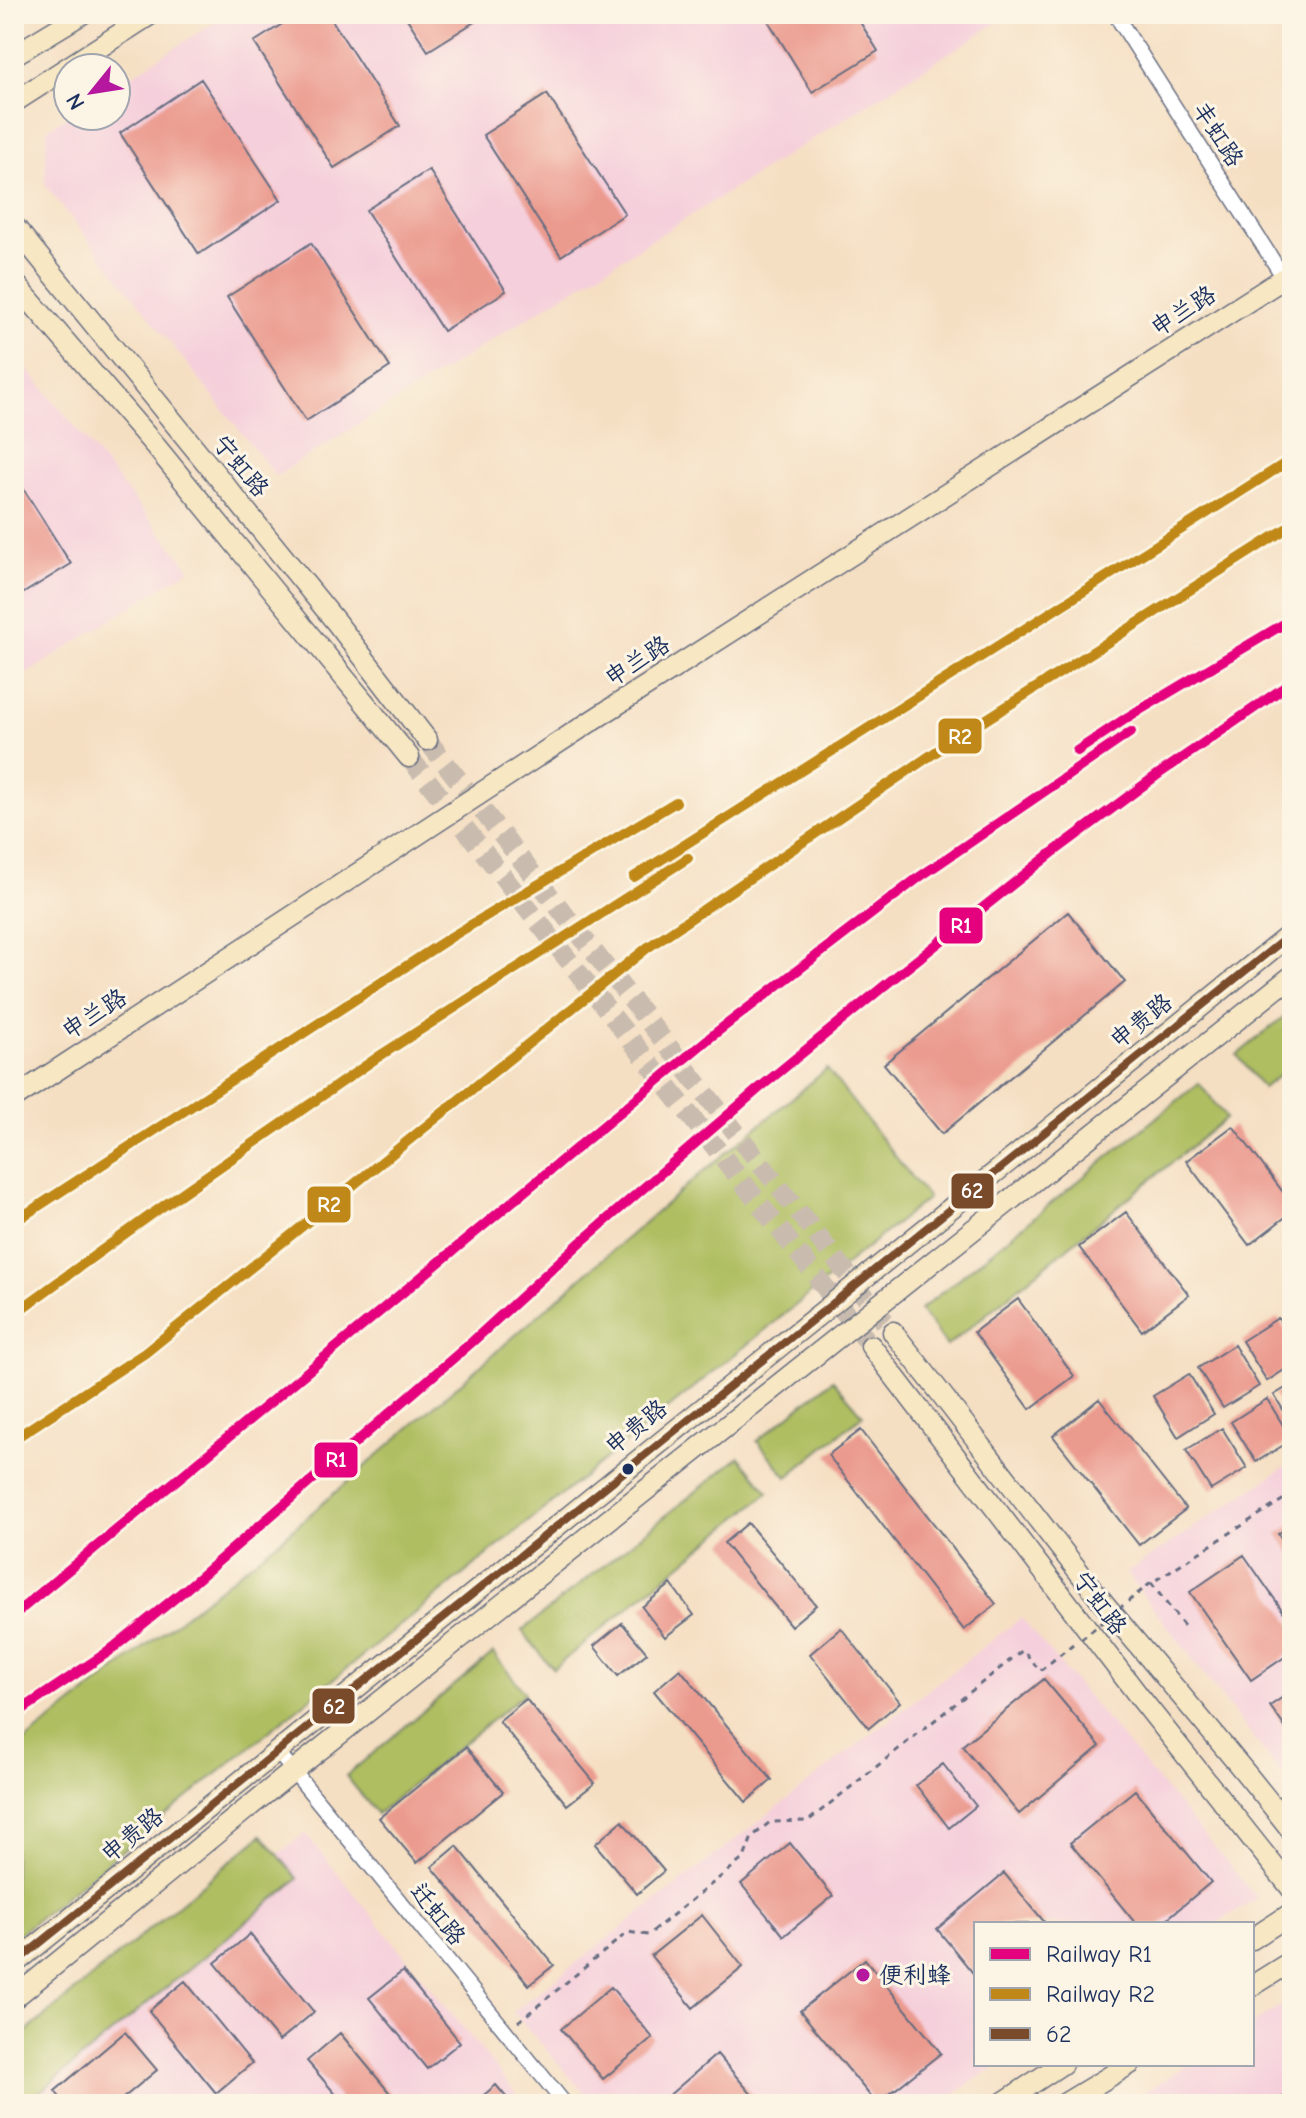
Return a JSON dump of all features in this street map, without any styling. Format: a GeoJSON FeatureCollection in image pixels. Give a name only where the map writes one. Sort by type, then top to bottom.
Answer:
{"type":"FeatureCollection","features":[{"type":"Feature","properties":{"kind":"main road"},"geometry":{"type":"LineString","coordinates":[[14,55],[82,14]]}},
{"type":"Feature","properties":{"kind":"main road"},"geometry":{"type":"LineString","coordinates":[[14,102],[151,14]]}},
{"type":"Feature","properties":{"kind":"main road","name":"宁虹路"},"geometry":{"type":"LineString","coordinates":[[14,226],[336,622],[427,740]]}},
{"type":"Feature","properties":{"kind":"main road","name":"申兰路"},"geometry":{"type":"LineString","coordinates":[[14,1098],[606,711],[1288,275]]}},
{"type":"Feature","properties":{"kind":"main road"},"geometry":{"type":"LineString","coordinates":[[14,282],[157,448],[409,757]]}},
{"type":"Feature","properties":{"kind":"main road","name":"申贵路"},"geometry":{"type":"LineString","coordinates":[[14,1964],[1292,933]]}},
{"type":"Feature","properties":{"kind":"main road"},"geometry":{"type":"LineString","coordinates":[[14,1998],[293,1771],[1292,976]]}},
{"type":"Feature","properties":{"kind":"main road","name":"宁虹路"},"geometry":{"type":"LineString","coordinates":[[893,1332],[1099,1597],[1228,1748],[1292,1831]]}},
{"type":"Feature","properties":{"kind":"main road","name":"宁虹路"},"geometry":{"type":"LineString","coordinates":[[871,1346],[1138,1695],[1292,1889]]}},
{"type":"Feature","properties":{"kind":"main road"},"geometry":{"type":"LineString","coordinates":[[1254,1938],[1292,1913]]}},
{"type":"Feature","properties":{"kind":"main road"},"geometry":{"type":"LineString","coordinates":[[1254,1985],[1292,1961]]}},
{"type":"Feature","properties":{"kind":"main road"},"geometry":{"type":"LineString","coordinates":[[1001,2104],[1059,2066]]}},
{"type":"Feature","properties":{"kind":"main road"},"geometry":{"type":"LineString","coordinates":[[1064,2104],[1127,2066]]}},
{"type":"Feature","properties":{"kind":"street","name":"丰虹路"},"geometry":{"type":"LineString","coordinates":[[1115,14],[1288,275]]}},
{"type":"Feature","properties":{"kind":"street","name":"迁虹路"},"geometry":{"type":"LineString","coordinates":[[277,1751],[565,2104]]}},
{"type":"Feature","properties":{"kind":"path"},"geometry":{"type":"LineString","coordinates":[[506,2032],[628,1932],[648,1935],[744,1858],[752,1837],[770,1822],[808,1821],[1023,1650],[1040,1671],[1151,1583],[1292,1494]]}},
{"type":"Feature","properties":{"kind":"path"},"geometry":{"type":"LineString","coordinates":[[1151,1583],[1187,1630]]}},
{"type":"Feature","properties":{"kind":"shaded area"},"geometry":{"type":"Polygon","coordinates":[[[228,14],[1011,14],[276,476],[45,185],[47,129],[52,126],[52,132],[132,132],[132,75],[228,14]]]}},
{"type":"Feature","properties":{"kind":"shaded area"},"geometry":{"type":"Polygon","coordinates":[[[14,352],[190,569],[14,682],[14,352]]]}},
{"type":"Feature","properties":{"kind":"shaded area"},"geometry":{"type":"Polygon","coordinates":[[[1292,1462],[1292,1788],[1126,1573],[1292,1462]]]}},
{"type":"Feature","properties":{"kind":"shaded area"},"geometry":{"type":"Polygon","coordinates":[[[1021,1618],[1257,1898],[1219,1922],[974,1922],[974,2066],[997,2066],[938,2104],[594,2104],[513,2012],[1021,1618]]]}},
{"type":"Feature","properties":{"kind":"shaded area"},"geometry":{"type":"Polygon","coordinates":[[[305,1833],[525,2104],[14,2104],[14,2065],[305,1833]]]}},
{"type":"Feature","properties":{"kind":"shaded area"},"geometry":{"type":"Polygon","coordinates":[[[1292,1998],[1292,2104],[1126,2104],[1186,2066],[1254,2066],[1254,2023],[1292,1998]]]}},
{"type":"Feature","properties":{"kind":"green space"},"geometry":{"type":"Polygon","coordinates":[[[1292,1010],[1292,1065],[1263,1088],[1237,1055],[1292,1010]]]}},
{"type":"Feature","properties":{"kind":"green space"},"geometry":{"type":"Polygon","coordinates":[[[827,1069],[928,1198],[14,1938],[14,1750],[284,1537],[691,1182],[827,1069]]]}},
{"type":"Feature","properties":{"kind":"green space"},"geometry":{"type":"Polygon","coordinates":[[[1199,1083],[1226,1118],[947,1346],[920,1310],[1199,1083]]]}},
{"type":"Feature","properties":{"kind":"green space"},"geometry":{"type":"Polygon","coordinates":[[[833,1380],[863,1415],[787,1477],[757,1441],[833,1380]]]}},
{"type":"Feature","properties":{"kind":"green space"},"geometry":{"type":"Polygon","coordinates":[[[739,1457],[769,1492],[553,1669],[522,1631],[739,1457]]]}},
{"type":"Feature","properties":{"kind":"green space"},"geometry":{"type":"Polygon","coordinates":[[[493,1653],[525,1693],[377,1814],[346,1776],[493,1653]]]}},
{"type":"Feature","properties":{"kind":"green space"},"geometry":{"type":"Polygon","coordinates":[[[262,1835],[298,1879],[25,2104],[14,2104],[14,2042],[262,1835]]]}},
{"type":"Feature","properties":{"kind":"building"},"geometry":{"type":"Polygon","coordinates":[[[298,14],[328,14],[400,126],[334,168],[254,42],[298,14]]]}},
{"type":"Feature","properties":{"kind":"building"},"geometry":{"type":"Polygon","coordinates":[[[404,14],[487,14],[428,51],[404,14]]]}},
{"type":"Feature","properties":{"kind":"building"},"geometry":{"type":"Polygon","coordinates":[[[764,14],[855,14],[878,51],[812,92],[764,14]]]}},
{"type":"Feature","properties":{"kind":"building"},"geometry":{"type":"Polygon","coordinates":[[[201,79],[281,200],[199,254],[120,133],[132,132],[132,125],[201,79]]]}},
{"type":"Feature","properties":{"kind":"building"},"geometry":{"type":"Polygon","coordinates":[[[547,94],[625,214],[561,256],[483,135],[547,94]]]}},
{"type":"Feature","properties":{"kind":"building"},"geometry":{"type":"Polygon","coordinates":[[[429,170],[506,291],[443,331],[366,210],[429,170]]]}},
{"type":"Feature","properties":{"kind":"building"},"geometry":{"type":"Polygon","coordinates":[[[311,243],[390,367],[306,421],[227,297],[311,243]]]}},
{"type":"Feature","properties":{"kind":"building"},"geometry":{"type":"Polygon","coordinates":[[[14,474],[71,564],[14,599],[14,474]]]}},
{"type":"Feature","properties":{"kind":"building"},"geometry":{"type":"Polygon","coordinates":[[[1068,912],[1125,982],[942,1134],[884,1064],[1068,912]]]}},
{"type":"Feature","properties":{"kind":"building"},"geometry":{"type":"Polygon","coordinates":[[[1233,1126],[1292,1204],[1292,1212],[1249,1245],[1186,1161],[1233,1126]]]}},
{"type":"Feature","properties":{"kind":"building"},"geometry":{"type":"Polygon","coordinates":[[[1126,1212],[1189,1295],[1142,1331],[1079,1247],[1126,1212]]]}},
{"type":"Feature","properties":{"kind":"building"},"geometry":{"type":"Polygon","coordinates":[[[1018,1299],[1074,1376],[1030,1409],[974,1332],[1018,1299]]]}},
{"type":"Feature","properties":{"kind":"building"},"geometry":{"type":"Polygon","coordinates":[[[1278,1318],[1292,1341],[1292,1365],[1267,1381],[1242,1341],[1278,1318]]]}},
{"type":"Feature","properties":{"kind":"building"},"geometry":{"type":"Polygon","coordinates":[[[1234,1345],[1259,1386],[1223,1408],[1198,1368],[1234,1345]]]}},
{"type":"Feature","properties":{"kind":"building"},"geometry":{"type":"Polygon","coordinates":[[[1189,1374],[1214,1414],[1178,1437],[1153,1396],[1189,1374]]]}},
{"type":"Feature","properties":{"kind":"building"},"geometry":{"type":"Polygon","coordinates":[[[1292,1384],[1292,1424],[1274,1395],[1292,1384]]]}},
{"type":"Feature","properties":{"kind":"building"},"geometry":{"type":"Polygon","coordinates":[[[1099,1399],[1186,1509],[1139,1545],[1053,1436],[1099,1399]]]}},
{"type":"Feature","properties":{"kind":"building"},"geometry":{"type":"Polygon","coordinates":[[[1267,1399],[1292,1440],[1256,1462],[1231,1422],[1267,1399]]]}},
{"type":"Feature","properties":{"kind":"building"},"geometry":{"type":"Polygon","coordinates":[[[1222,1428],[1247,1468],[1211,1490],[1186,1450],[1222,1428]]]}},
{"type":"Feature","properties":{"kind":"building"},"geometry":{"type":"Polygon","coordinates":[[[861,1430],[996,1604],[964,1630],[828,1455],[861,1430]]]}},
{"type":"Feature","properties":{"kind":"building"},"geometry":{"type":"Polygon","coordinates":[[[748,1523],[816,1605],[791,1626],[724,1543],[748,1523]]]}},
{"type":"Feature","properties":{"kind":"building"},"geometry":{"type":"Polygon","coordinates":[[[1292,1524],[1292,1555],[1278,1534],[1292,1524]]]}},
{"type":"Feature","properties":{"kind":"building"},"geometry":{"type":"Polygon","coordinates":[[[1244,1555],[1292,1624],[1292,1652],[1251,1680],[1190,1592],[1244,1555]]]}},
{"type":"Feature","properties":{"kind":"building"},"geometry":{"type":"Polygon","coordinates":[[[671,1584],[694,1615],[665,1637],[642,1607],[671,1584]]]}},
{"type":"Feature","properties":{"kind":"building"},"geometry":{"type":"Polygon","coordinates":[[[622,1623],[647,1653],[618,1676],[594,1646],[622,1623]]]}},
{"type":"Feature","properties":{"kind":"building"},"geometry":{"type":"Polygon","coordinates":[[[841,1628],[900,1702],[869,1728],[810,1654],[841,1628]]]}},
{"type":"Feature","properties":{"kind":"building"},"geometry":{"type":"Polygon","coordinates":[[[680,1669],[772,1780],[746,1802],[654,1691],[680,1669]]]}},
{"type":"Feature","properties":{"kind":"building"},"geometry":{"type":"Polygon","coordinates":[[[1044,1679],[1100,1746],[1019,1814],[962,1746],[1044,1679]]]}},
{"type":"Feature","properties":{"kind":"building"},"geometry":{"type":"Polygon","coordinates":[[[1292,1691],[1292,1737],[1270,1706],[1292,1691]]]}},
{"type":"Feature","properties":{"kind":"building"},"geometry":{"type":"Polygon","coordinates":[[[526,1699],[595,1783],[567,1805],[499,1721],[526,1699]]]}},
{"type":"Feature","properties":{"kind":"building"},"geometry":{"type":"Polygon","coordinates":[[[466,1747],[503,1792],[417,1863],[379,1818],[466,1747]]]}},
{"type":"Feature","properties":{"kind":"building"},"geometry":{"type":"Polygon","coordinates":[[[943,1764],[976,1806],[949,1828],[916,1785],[943,1764]]]}},
{"type":"Feature","properties":{"kind":"building"},"geometry":{"type":"Polygon","coordinates":[[[1135,1790],[1211,1882],[1163,1922],[1134,1922],[1070,1843],[1135,1790]]]}},
{"type":"Feature","properties":{"kind":"building"},"geometry":{"type":"Polygon","coordinates":[[[622,1821],[664,1871],[637,1894],[595,1844],[622,1821]]]}},
{"type":"Feature","properties":{"kind":"building"},"geometry":{"type":"Polygon","coordinates":[[[790,1843],[833,1896],[784,1936],[741,1884],[790,1843]]]}},
{"type":"Feature","properties":{"kind":"building"},"geometry":{"type":"Polygon","coordinates":[[[457,1846],[554,1965],[529,1985],[432,1867],[457,1846]]]}},
{"type":"Feature","properties":{"kind":"building"},"geometry":{"type":"Polygon","coordinates":[[[1004,1873],[1044,1922],[974,1922],[974,1975],[937,1929],[1004,1873]]]}},
{"type":"Feature","properties":{"kind":"building"},"geometry":{"type":"Polygon","coordinates":[[[702,1915],[743,1967],[693,2008],[651,1956],[702,1915]]]}},
{"type":"Feature","properties":{"kind":"building"},"geometry":{"type":"Polygon","coordinates":[[[250,1934],[314,2012],[279,2041],[215,1963],[250,1934]]]}},
{"type":"Feature","properties":{"kind":"building"},"geometry":{"type":"Polygon","coordinates":[[[865,1959],[941,2053],[877,2104],[800,2011],[865,1959]]]}},
{"type":"Feature","properties":{"kind":"building"},"geometry":{"type":"Polygon","coordinates":[[[403,1971],[460,2042],[427,2069],[369,1998],[403,1971]]]}},
{"type":"Feature","properties":{"kind":"building"},"geometry":{"type":"Polygon","coordinates":[[[185,1981],[252,2063],[216,2093],[149,2011],[185,1981]]]}},
{"type":"Feature","properties":{"kind":"building"},"geometry":{"type":"Polygon","coordinates":[[[611,1987],[653,2038],[603,2079],[561,2029],[611,1987]]]}},
{"type":"Feature","properties":{"kind":"building"},"geometry":{"type":"Polygon","coordinates":[[[125,2032],[157,2070],[116,2104],[65,2104],[55,2091],[125,2032]]]}},
{"type":"Feature","properties":{"kind":"building"},"geometry":{"type":"Polygon","coordinates":[[[340,2033],[393,2097],[385,2104],[344,2104],[307,2061],[340,2033]]]}},
{"type":"Feature","properties":{"kind":"building"},"geometry":{"type":"Polygon","coordinates":[[[717,2054],[760,2104],[659,2104],[717,2054]]]}},
{"type":"Feature","properties":{"kind":"building"},"geometry":{"type":"Polygon","coordinates":[[[496,2085],[512,2104],[473,2104],[496,2085]]]}},
{"type":"Feature","properties":{"kind":"building"},"geometry":{"type":"Polygon","coordinates":[[[1292,2090],[1292,2104],[1274,2104],[1292,2090]]]}},
{"type":"Feature","properties":{"kind":"tunnel"},"geometry":{"type":"LineString","coordinates":[[427,740],[893,1332]]}},
{"type":"Feature","properties":{"kind":"tunnel"},"geometry":{"type":"LineString","coordinates":[[409,757],[871,1346]]}},
{"type":"Feature","properties":{"kind":"rail line","name":"R2"},"geometry":{"type":"LineString","coordinates":[[634,877],[1292,459]]}},
{"type":"Feature","properties":{"kind":"rail line","name":"R2"},"geometry":{"type":"LineString","coordinates":[[14,1439],[145,1353],[647,948],[946,745],[1292,525]]}},
{"type":"Feature","properties":{"kind":"rail line","name":"R1"},"geometry":{"type":"LineString","coordinates":[[1077,751],[1292,619]]}},
{"type":"Feature","properties":{"kind":"rail line","name":"R1"},"geometry":{"type":"LineString","coordinates":[[14,1715],[108,1652],[186,1589],[757,1090],[889,982],[1052,853],[1160,773],[1292,682]]}},
{"type":"Feature","properties":{"kind":"rail line","name":"R1"},"geometry":{"type":"LineString","coordinates":[[14,1615],[713,1035],[918,878],[1131,732]]}},
{"type":"Feature","properties":{"kind":"rail line","name":"R2"},"geometry":{"type":"LineString","coordinates":[[14,1222],[451,937],[676,802]]}},
{"type":"Feature","properties":{"kind":"rail line","name":"R2"},"geometry":{"type":"LineString","coordinates":[[14,1314],[378,1057],[688,858]]}},
{"type":"Feature","properties":{"kind":"transit line","name":"62"},"geometry":{"type":"LineString","coordinates":[[14,1964],[1292,933]]}},
{"type":"Feature","properties":{"kind":"place","name":"便利蜂"},"geometry":{"type":"Point","coordinates":[863,1975]}}]}
